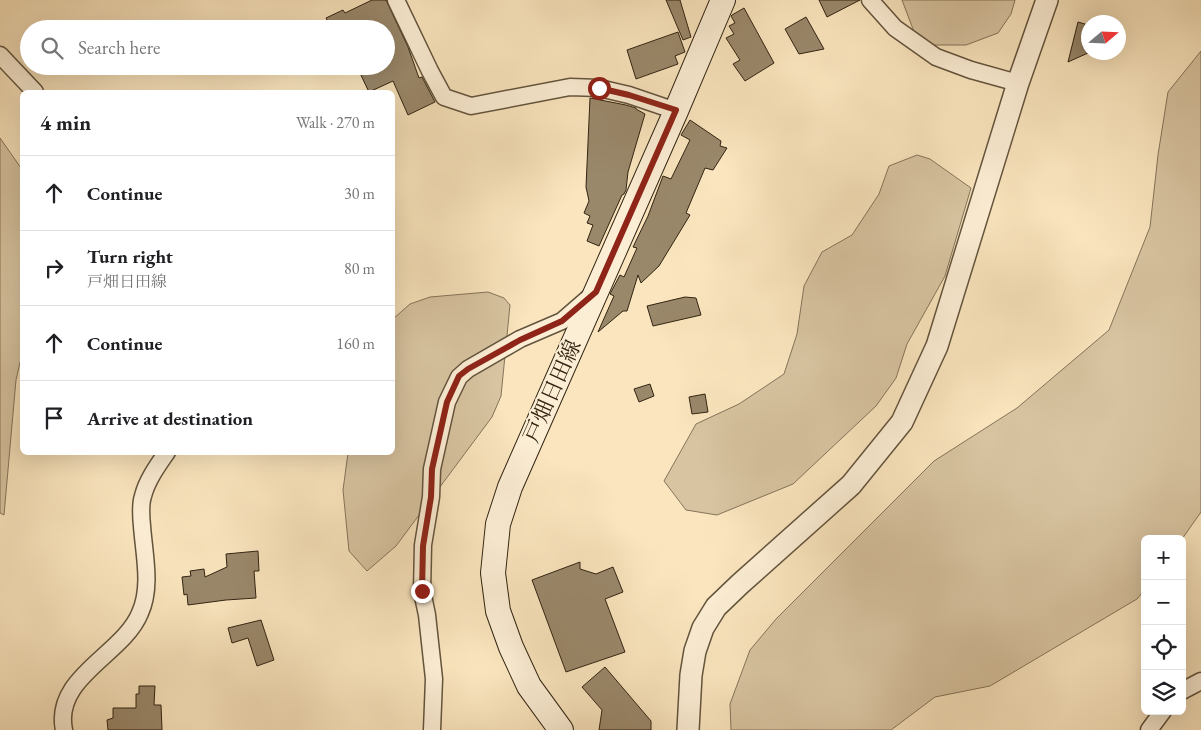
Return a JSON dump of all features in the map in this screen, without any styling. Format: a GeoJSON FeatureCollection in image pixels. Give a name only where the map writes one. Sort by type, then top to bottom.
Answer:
{"type":"FeatureCollection","features":[{"type":"Feature","properties":{"kind":"main road","name":"戸畑日田線"},"geometry":{"type":"LineString","coordinates":[[561,730],[529,686],[511,647],[498,611],[493,573],[498,524],[510,486],[723,0]]}},
{"type":"Feature","properties":{"kind":"street"},"geometry":{"type":"LineString","coordinates":[[396,0],[444,97],[471,106],[570,87],[599,88],[629,95],[676,110]]}},
{"type":"Feature","properties":{"kind":"street"},"geometry":{"type":"LineString","coordinates":[[870,0],[895,28],[936,57],[1018,83]]}},
{"type":"Feature","properties":{"kind":"street"},"geometry":{"type":"LineString","coordinates":[[688,730],[691,675],[696,651],[703,628],[716,607],[851,485],[902,422],[937,346],[1018,83],[1047,0]]}},
{"type":"Feature","properties":{"kind":"street"},"geometry":{"type":"LineString","coordinates":[[0,55],[33,90]]}},
{"type":"Feature","properties":{"kind":"street"},"geometry":{"type":"LineString","coordinates":[[432,730],[434,679],[427,615],[422,591],[423,546],[431,497],[432,469],[447,402],[459,376],[468,369],[520,340],[562,321],[596,292]]}},
{"type":"Feature","properties":{"kind":"street"},"geometry":{"type":"LineString","coordinates":[[64,730],[61,717],[74,686],[132,628],[140,614],[144,600],[146,579],[141,513],[143,495],[156,468],[165,455]]}},
{"type":"Feature","properties":{"kind":"street"},"geometry":{"type":"LineString","coordinates":[[1186,689],[1201,681]]}},
{"type":"Feature","properties":{"kind":"street"},"geometry":{"type":"LineString","coordinates":[[1149,730],[1160,715]]}},
{"type":"Feature","properties":{"kind":"shaded area"},"geometry":{"type":"Polygon","coordinates":[[[902,0],[1015,0],[1011,14],[998,33],[966,45],[919,45],[902,0]]]}},
{"type":"Feature","properties":{"kind":"shaded area"},"geometry":{"type":"Polygon","coordinates":[[[1201,51],[1201,512],[1185,535],[1141,535],[1141,594],[1137,599],[990,686],[935,697],[891,730],[731,730],[730,704],[750,650],[776,619],[934,461],[1017,408],[1109,330],[1150,227],[1158,155],[1168,92],[1201,51]]]}},
{"type":"Feature","properties":{"kind":"shaded area"},"geometry":{"type":"Polygon","coordinates":[[[0,138],[20,167],[20,363],[16,380],[4,515],[0,513],[0,138]]]}},
{"type":"Feature","properties":{"kind":"shaded area"},"geometry":{"type":"Polygon","coordinates":[[[917,155],[930,159],[971,188],[945,276],[907,344],[896,378],[876,406],[793,484],[717,515],[686,510],[664,481],[696,424],[739,404],[784,374],[797,334],[804,286],[822,252],[852,235],[879,194],[889,166],[917,155]]]}},
{"type":"Feature","properties":{"kind":"shaded area"},"geometry":{"type":"Polygon","coordinates":[[[488,292],[504,298],[510,305],[501,396],[492,417],[396,546],[367,571],[349,551],[343,490],[348,455],[395,455],[395,317],[410,304],[430,297],[488,292]]]}},
{"type":"Feature","properties":{"kind":"building"},"geometry":{"type":"Polygon","coordinates":[[[372,0],[386,0],[408,47],[419,78],[422,77],[435,102],[408,115],[393,81],[373,90],[368,90],[361,75],[395,75],[395,20],[327,20],[326,18],[343,10],[345,13],[372,0]]]}},
{"type":"Feature","properties":{"kind":"building"},"geometry":{"type":"Polygon","coordinates":[[[666,0],[680,0],[691,37],[683,40],[666,0]]]}},
{"type":"Feature","properties":{"kind":"building"},"geometry":{"type":"Polygon","coordinates":[[[819,0],[860,0],[827,17],[819,0]]]}},
{"type":"Feature","properties":{"kind":"building"},"geometry":{"type":"Polygon","coordinates":[[[744,8],[774,63],[745,81],[733,64],[740,60],[726,38],[734,34],[729,26],[735,23],[731,16],[744,8]]]}},
{"type":"Feature","properties":{"kind":"building"},"geometry":{"type":"Polygon","coordinates":[[[806,17],[824,49],[799,54],[785,29],[806,17]]]}},
{"type":"Feature","properties":{"kind":"building"},"geometry":{"type":"Polygon","coordinates":[[[1078,22],[1081,23],[1081,56],[1068,62],[1078,22]]]}},
{"type":"Feature","properties":{"kind":"building"},"geometry":{"type":"Polygon","coordinates":[[[678,32],[685,52],[675,56],[678,64],[636,79],[627,50],[678,32]]]}},
{"type":"Feature","properties":{"kind":"building"},"geometry":{"type":"Polygon","coordinates":[[[590,98],[626,105],[636,108],[645,114],[628,172],[626,190],[599,246],[587,241],[593,225],[587,223],[590,216],[584,213],[589,201],[586,187],[590,98]]]}},
{"type":"Feature","properties":{"kind":"building"},"geometry":{"type":"Polygon","coordinates":[[[690,120],[721,141],[720,146],[727,148],[713,170],[705,168],[686,213],[690,215],[659,266],[641,283],[638,275],[627,311],[623,311],[598,332],[614,296],[610,294],[620,275],[624,277],[637,248],[633,247],[648,216],[663,176],[671,179],[690,140],[681,135],[690,120]]]}},
{"type":"Feature","properties":{"kind":"building"},"geometry":{"type":"Polygon","coordinates":[[[685,297],[696,298],[701,315],[653,326],[647,306],[685,297]]]}},
{"type":"Feature","properties":{"kind":"building"},"geometry":{"type":"Polygon","coordinates":[[[650,384],[654,396],[639,402],[634,389],[650,384]]]}},
{"type":"Feature","properties":{"kind":"building"},"geometry":{"type":"Polygon","coordinates":[[[705,394],[708,412],[692,414],[689,397],[705,394]]]}},
{"type":"Feature","properties":{"kind":"building"},"geometry":{"type":"Polygon","coordinates":[[[258,551],[259,571],[254,571],[256,598],[188,605],[187,594],[184,595],[182,577],[191,576],[190,571],[204,569],[205,577],[227,567],[226,554],[258,551]]]}},
{"type":"Feature","properties":{"kind":"building"},"geometry":{"type":"Polygon","coordinates":[[[580,562],[580,569],[596,574],[613,567],[623,592],[605,599],[625,652],[566,672],[532,580],[580,562]]]}},
{"type":"Feature","properties":{"kind":"building"},"geometry":{"type":"Polygon","coordinates":[[[261,620],[274,660],[257,666],[248,638],[232,643],[228,628],[261,620]]]}},
{"type":"Feature","properties":{"kind":"building"},"geometry":{"type":"Polygon","coordinates":[[[605,667],[651,721],[651,730],[599,730],[602,710],[582,687],[605,667]]]}},
{"type":"Feature","properties":{"kind":"building"},"geometry":{"type":"Polygon","coordinates":[[[139,686],[155,686],[154,705],[161,705],[162,730],[108,730],[107,720],[113,718],[113,708],[136,708],[136,694],[139,694],[139,686]]]}},
{"type":"Feature","properties":{"kind":"route"},"geometry":{"type":"LineString","coordinates":[[422,591],[423,546],[431,497],[432,469],[447,402],[459,376],[520,340],[562,321],[596,292],[676,110],[629,95],[599,88]]}}]}
